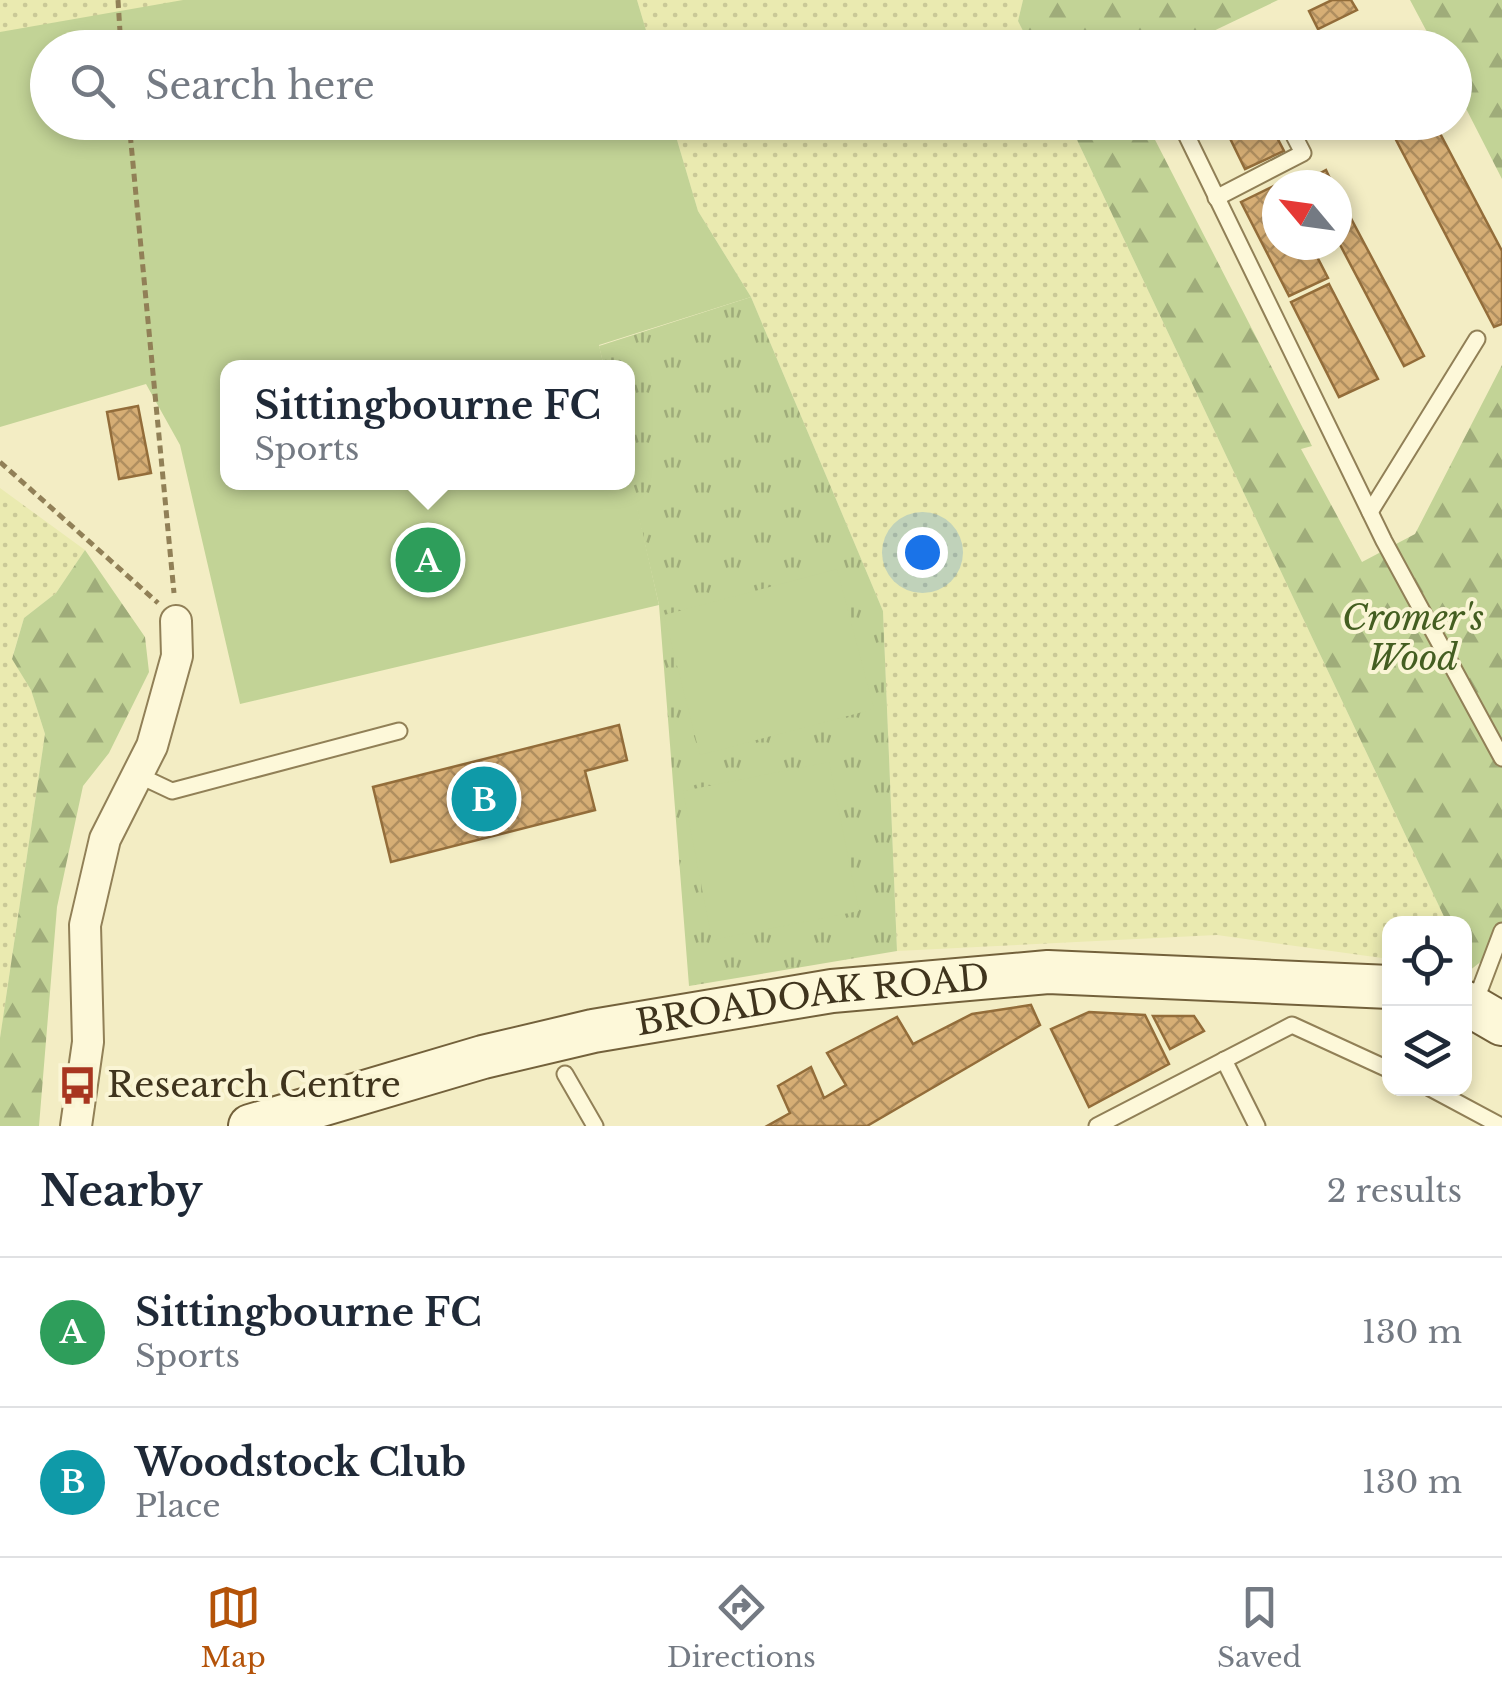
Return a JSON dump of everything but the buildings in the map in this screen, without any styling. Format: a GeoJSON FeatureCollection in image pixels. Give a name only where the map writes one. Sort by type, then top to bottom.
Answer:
{"type":"FeatureCollection","features":[{"type":"Feature","properties":{"kind":"street"},"geometry":{"type":"LineString","coordinates":[[76,1126],[88,1042],[85,925],[105,839],[152,746],[177,656],[176,621]]}},
{"type":"Feature","properties":{"kind":"street","name":"BROADOAK ROAD"},"geometry":{"type":"LineString","coordinates":[[250,1126],[483,1057],[593,1031],[832,991],[1048,972],[1382,986]]}},
{"type":"Feature","properties":{"kind":"lane"},"geometry":{"type":"LineString","coordinates":[[1189,140],[1370,512],[1502,758]]}},
{"type":"Feature","properties":{"kind":"lane"},"geometry":{"type":"LineString","coordinates":[[1216,198],[1303,153],[1296,140]]}},
{"type":"Feature","properties":{"kind":"lane"},"geometry":{"type":"LineString","coordinates":[[1370,512],[1477,339]]}},
{"type":"Feature","properties":{"kind":"lane"},"geometry":{"type":"LineString","coordinates":[[138,775],[172,791],[399,731]]}},
{"type":"Feature","properties":{"kind":"lane"},"geometry":{"type":"LineString","coordinates":[[1480,1010],[1502,931]]}},
{"type":"Feature","properties":{"kind":"lane"},"geometry":{"type":"LineString","coordinates":[[1102,1125],[1292,1024],[1382,1066]]}},
{"type":"Feature","properties":{"kind":"lane"},"geometry":{"type":"LineString","coordinates":[[1224,1060],[1256,1126]]}},
{"type":"Feature","properties":{"kind":"lane"},"geometry":{"type":"LineString","coordinates":[[565,1074],[595,1126]]}},
{"type":"Feature","properties":{"kind":"lane"},"geometry":{"type":"LineString","coordinates":[[1445,1096],[1501,1126]]}},
{"type":"Feature","properties":{"kind":"path"},"geometry":{"type":"LineString","coordinates":[[118,0],[120,30]]}},
{"type":"Feature","properties":{"kind":"path"},"geometry":{"type":"LineString","coordinates":[[131,140],[176,621]]}},
{"type":"Feature","properties":{"kind":"path"},"geometry":{"type":"LineString","coordinates":[[0,462],[176,621]]}},
{"type":"Feature","properties":{"kind":"green space"},"geometry":{"type":"Polygon","coordinates":[[[0,0],[188,0],[0,35],[0,0]]]}},
{"type":"Feature","properties":{"kind":"green space"},"geometry":{"type":"Polygon","coordinates":[[[183,0],[637,0],[646,30],[30,30],[30,140],[677,140],[698,211],[751,297],[599,345],[602,360],[220,360],[220,490],[633,490],[659,605],[240,704],[180,445],[146,384],[0,427],[0,32],[183,0]]]}},
{"type":"Feature","properties":{"kind":"green space"},"geometry":{"type":"Polygon","coordinates":[[[637,0],[1023,0],[1018,21],[1022,30],[646,30],[637,0]]]}},
{"type":"Feature","properties":{"kind":"green space"},"geometry":{"type":"Polygon","coordinates":[[[1023,0],[1278,0],[1215,30],[1022,30],[1018,21],[1023,0]]]}},
{"type":"Feature","properties":{"kind":"green space"},"geometry":{"type":"Polygon","coordinates":[[[1410,0],[1502,0],[1502,179],[1472,120],[1472,30],[1426,30],[1410,0]]]}},
{"type":"Feature","properties":{"kind":"green space"},"geometry":{"type":"Polygon","coordinates":[[[677,140],[1077,140],[1444,916],[1382,916],[1382,958],[1217,935],[897,951],[883,611],[751,297],[698,211],[677,140]]]}},
{"type":"Feature","properties":{"kind":"green space","name":"Cromer's Wood"},"geometry":{"type":"Polygon","coordinates":[[[1077,140],[1155,140],[1312,446],[1301,449],[1362,562],[1415,534],[1502,365],[1502,945],[1472,969],[1472,916],[1444,916],[1077,140]]]}},
{"type":"Feature","properties":{"kind":"green space"},"geometry":{"type":"Polygon","coordinates":[[[751,297],[883,611],[897,951],[689,986],[659,605],[632,490],[635,360],[602,360],[599,346],[751,297]]]}},
{"type":"Feature","properties":{"kind":"green space"},"geometry":{"type":"Polygon","coordinates":[[[0,488],[85,550],[56,593],[24,618],[12,658],[31,690],[45,734],[0,1038],[0,488]]]}},
{"type":"Feature","properties":{"kind":"green space"},"geometry":{"type":"Polygon","coordinates":[[[85,550],[145,637],[149,672],[109,753],[83,786],[57,907],[39,1126],[0,1126],[0,1038],[45,734],[31,690],[12,659],[24,618],[56,593],[85,550]]]}},
{"type":"Feature","properties":{"kind":"green space"},"geometry":{"type":"Polygon","coordinates":[[[837,569],[874,709],[700,755],[664,615],[837,569]]]}},
{"type":"Feature","properties":{"kind":"green space"},"geometry":{"type":"Polygon","coordinates":[[[829,762],[859,911],[712,940],[683,791],[829,762]]]}},
{"type":"Feature","properties":{"kind":"place","name":"Sittingbourne FC"},"geometry":{"type":"Point","coordinates":[428,560]}},
{"type":"Feature","properties":{"kind":"place","name":"Woodstock Club"},"geometry":{"type":"Point","coordinates":[484,799]}},
{"type":"Feature","properties":{"kind":"place","name":"Research Centre"},"geometry":{"type":"Point","coordinates":[77,1085]}}]}
